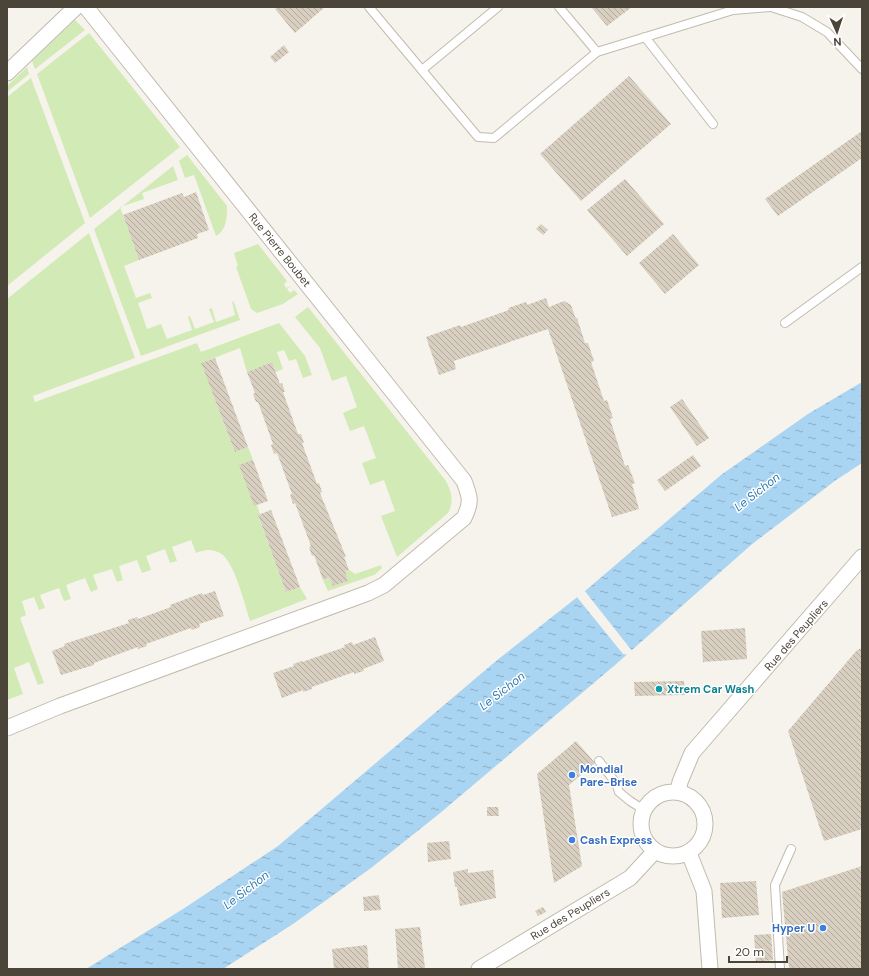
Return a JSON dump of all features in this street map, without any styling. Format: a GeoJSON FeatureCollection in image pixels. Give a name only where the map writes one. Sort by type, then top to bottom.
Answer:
{"type":"FeatureCollection","features":[{"type":"Feature","properties":{"kind":"street"},"geometry":{"type":"LineString","coordinates":[[7,73],[76,7]]}},
{"type":"Feature","properties":{"kind":"street","name":"Rue Pierre Boubet"},"geometry":{"type":"LineString","coordinates":[[7,728],[60,706],[360,596],[384,585],[464,518],[470,506],[470,496],[464,481],[86,7]]}},
{"type":"Feature","properties":{"kind":"street","name":"Rue des Peupliers"},"geometry":{"type":"LineString","coordinates":[[678,792],[680,782],[692,753],[862,557]]}},
{"type":"Feature","properties":{"kind":"street"},"geometry":{"type":"LineString","coordinates":[[668,792],[678,792],[688,795],[702,808],[705,818],[705,828],[703,838],[697,846],[689,853],[672,857],[655,851],[648,845],[641,828],[644,810],[650,802],[658,795],[668,792]]}},
{"type":"Feature","properties":{"kind":"street","name":"Rue des Peupliers"},"geometry":{"type":"LineString","coordinates":[[479,969],[630,878],[655,851]]}},
{"type":"Feature","properties":{"kind":"street"},"geometry":{"type":"LineString","coordinates":[[689,853],[704,891],[710,969]]}},
{"type":"Feature","properties":{"kind":"lane"},"geometry":{"type":"LineString","coordinates":[[369,7],[478,137],[494,138],[598,52],[733,10],[770,7],[802,17],[827,32],[862,69]]}},
{"type":"Feature","properties":{"kind":"lane"},"geometry":{"type":"LineString","coordinates":[[422,70],[498,7]]}},
{"type":"Feature","properties":{"kind":"lane"},"geometry":{"type":"LineString","coordinates":[[559,7],[598,52]]}},
{"type":"Feature","properties":{"kind":"lane"},"geometry":{"type":"LineString","coordinates":[[645,37],[713,124]]}},
{"type":"Feature","properties":{"kind":"lane"},"geometry":{"type":"LineString","coordinates":[[786,323],[862,266]]}},
{"type":"Feature","properties":{"kind":"lane"},"geometry":{"type":"LineString","coordinates":[[599,762],[616,783],[620,792],[644,810]]}},
{"type":"Feature","properties":{"kind":"lane"},"geometry":{"type":"LineString","coordinates":[[780,969],[775,885],[791,849]]}},
{"type":"Feature","properties":{"kind":"green space"},"geometry":{"type":"Polygon","coordinates":[[[75,20],[85,30],[35,69],[32,61],[75,20]]]}},
{"type":"Feature","properties":{"kind":"green space"},"geometry":{"type":"Polygon","coordinates":[[[89,33],[180,147],[90,218],[37,74],[89,33]]]}},
{"type":"Feature","properties":{"kind":"green space"},"geometry":{"type":"Polygon","coordinates":[[[27,67],[29,74],[7,92],[7,86],[27,67]]]}},
{"type":"Feature","properties":{"kind":"green space"},"geometry":{"type":"Polygon","coordinates":[[[31,78],[85,223],[7,286],[7,97],[31,78]]]}},
{"type":"Feature","properties":{"kind":"green space"},"geometry":{"type":"Polygon","coordinates":[[[187,155],[227,206],[224,227],[216,236],[194,175],[185,178],[179,161],[187,155]]]}},
{"type":"Feature","properties":{"kind":"green space"},"geometry":{"type":"Polygon","coordinates":[[[173,166],[178,180],[142,193],[144,199],[123,206],[173,166]]]}},
{"type":"Feature","properties":{"kind":"green space"},"geometry":{"type":"Polygon","coordinates":[[[120,208],[139,260],[124,266],[136,298],[150,293],[152,298],[138,303],[147,329],[161,324],[167,339],[192,330],[188,317],[190,316],[195,329],[214,322],[209,309],[212,308],[216,322],[235,315],[232,301],[234,302],[240,320],[141,356],[94,229],[120,208]]]}},
{"type":"Feature","properties":{"kind":"green space"},"geometry":{"type":"Polygon","coordinates":[[[89,233],[135,358],[33,396],[35,402],[197,343],[201,352],[279,323],[305,356],[312,375],[303,378],[296,359],[289,361],[284,350],[277,352],[283,369],[276,372],[272,362],[247,372],[240,348],[201,363],[235,452],[248,447],[253,460],[255,506],[257,505],[260,514],[258,516],[286,592],[300,587],[307,599],[250,621],[234,573],[225,557],[217,551],[211,550],[196,553],[191,540],[172,547],[177,561],[170,563],[165,549],[146,556],[151,570],[142,573],[137,560],[119,566],[123,580],[117,582],[112,569],[93,575],[98,589],[91,592],[85,578],[66,585],[71,599],[64,601],[59,588],[40,595],[45,608],[39,610],[34,597],[22,601],[26,615],[20,618],[44,683],[38,685],[29,662],[14,668],[23,694],[7,700],[7,299],[89,233]]]}},
{"type":"Feature","properties":{"kind":"green space"},"geometry":{"type":"Polygon","coordinates":[[[258,244],[287,281],[284,284],[286,288],[291,286],[287,289],[290,293],[294,290],[298,294],[283,304],[257,313],[251,309],[236,267],[238,266],[234,253],[258,244]]]}},
{"type":"Feature","properties":{"kind":"green space"},"geometry":{"type":"Polygon","coordinates":[[[308,307],[446,481],[450,489],[452,501],[448,513],[397,557],[381,516],[395,511],[384,480],[370,485],[362,463],[376,458],[364,426],[350,431],[343,413],[357,407],[346,376],[332,381],[320,348],[295,317],[308,307]]]}},
{"type":"Feature","properties":{"kind":"green space"},"geometry":{"type":"Polygon","coordinates":[[[381,565],[382,568],[374,575],[328,591],[323,580],[329,577],[333,586],[348,581],[345,571],[349,570],[355,574],[381,565]]]}},
{"type":"Feature","properties":{"kind":"water","name":"Le Sichon"},"geometry":{"type":"Polygon","coordinates":[[[862,382],[862,463],[836,480],[751,545],[615,665],[439,814],[371,868],[293,924],[223,969],[86,969],[183,909],[278,846],[496,661],[585,591],[721,475],[808,414],[862,382]]]}},
{"type":"Feature","properties":{"kind":"pier"},"geometry":{"type":"Polygon","coordinates":[[[584,590],[633,652],[629,655],[623,654],[576,596],[584,590]]]}},
{"type":"Feature","properties":{"kind":"building"},"geometry":{"type":"Polygon","coordinates":[[[278,7],[325,7],[295,33],[275,9],[278,7]]]}},
{"type":"Feature","properties":{"kind":"building"},"geometry":{"type":"Polygon","coordinates":[[[591,7],[632,7],[607,26],[591,7]]]}},
{"type":"Feature","properties":{"kind":"building"},"geometry":{"type":"Polygon","coordinates":[[[284,45],[289,52],[275,63],[270,57],[284,45]]]}},
{"type":"Feature","properties":{"kind":"building"},"geometry":{"type":"Polygon","coordinates":[[[629,76],[671,124],[581,201],[540,154],[629,76]]]}},
{"type":"Feature","properties":{"kind":"building"},"geometry":{"type":"Polygon","coordinates":[[[862,131],[862,158],[778,216],[765,199],[862,131]]]}},
{"type":"Feature","properties":{"kind":"building"},"geometry":{"type":"Polygon","coordinates":[[[625,179],[664,224],[627,256],[587,210],[625,179]]]}},
{"type":"Feature","properties":{"kind":"building"},"geometry":{"type":"Polygon","coordinates":[[[196,192],[209,230],[197,234],[198,238],[139,260],[123,215],[182,193],[184,197],[196,192]]]}},
{"type":"Feature","properties":{"kind":"building"},"geometry":{"type":"Polygon","coordinates":[[[541,224],[548,230],[543,235],[536,229],[541,224]]]}},
{"type":"Feature","properties":{"kind":"building"},"geometry":{"type":"Polygon","coordinates":[[[673,234],[699,265],[665,294],[639,263],[673,234]]]}},
{"type":"Feature","properties":{"kind":"building"},"geometry":{"type":"Polygon","coordinates":[[[546,298],[549,307],[564,301],[571,305],[576,319],[577,318],[585,343],[588,343],[594,361],[591,362],[604,401],[607,400],[613,418],[610,419],[625,466],[628,465],[635,483],[632,484],[639,509],[612,517],[548,329],[454,361],[456,369],[439,375],[426,337],[460,325],[461,327],[509,310],[508,308],[526,302],[527,305],[546,298]]]}},
{"type":"Feature","properties":{"kind":"building"},"geometry":{"type":"Polygon","coordinates":[[[215,358],[248,447],[235,452],[201,363],[215,358]]]}},
{"type":"Feature","properties":{"kind":"building"},"geometry":{"type":"Polygon","coordinates":[[[272,362],[280,384],[282,383],[285,392],[283,392],[298,434],[301,434],[304,443],[302,443],[317,484],[319,483],[322,492],[320,493],[346,557],[344,557],[349,570],[345,571],[348,581],[333,586],[329,577],[323,580],[314,555],[312,556],[309,547],[311,546],[295,503],[293,504],[290,495],[292,494],[277,453],[274,454],[271,445],[273,444],[258,402],[256,402],[253,394],[255,393],[247,372],[272,362]]]}},
{"type":"Feature","properties":{"kind":"building"},"geometry":{"type":"Polygon","coordinates":[[[682,399],[709,438],[697,446],[670,407],[682,399]]]}},
{"type":"Feature","properties":{"kind":"building"},"geometry":{"type":"Polygon","coordinates":[[[693,455],[701,466],[665,491],[657,480],[693,455]]]}},
{"type":"Feature","properties":{"kind":"building"},"geometry":{"type":"Polygon","coordinates":[[[253,460],[268,501],[254,506],[239,465],[253,460]]]}},
{"type":"Feature","properties":{"kind":"building"},"geometry":{"type":"Polygon","coordinates":[[[271,510],[300,587],[286,592],[258,515],[271,510]]]}},
{"type":"Feature","properties":{"kind":"building"},"geometry":{"type":"Polygon","coordinates":[[[215,591],[224,616],[199,624],[200,627],[192,630],[191,628],[146,644],[147,646],[138,649],[138,647],[94,663],[94,665],[61,675],[52,651],[65,646],[64,644],[129,623],[128,620],[137,617],[138,619],[171,607],[170,605],[202,593],[203,595],[215,591]]]}},
{"type":"Feature","properties":{"kind":"building"},"geometry":{"type":"Polygon","coordinates":[[[745,628],[747,659],[703,662],[701,631],[745,628]]]}},
{"type":"Feature","properties":{"kind":"building"},"geometry":{"type":"Polygon","coordinates":[[[375,637],[384,661],[363,669],[364,671],[354,674],[354,672],[312,687],[312,689],[303,692],[303,690],[282,698],[273,673],[294,666],[293,664],[345,647],[344,645],[352,642],[353,645],[375,637]]]}},
{"type":"Feature","properties":{"kind":"building"},"geometry":{"type":"Polygon","coordinates":[[[862,648],[862,829],[824,841],[788,731],[857,650],[862,648]]]}},
{"type":"Feature","properties":{"kind":"building","name":"Xtrem Car Wash"},"geometry":{"type":"Polygon","coordinates":[[[684,681],[685,695],[635,696],[634,682],[684,681]]]}},
{"type":"Feature","properties":{"kind":"building"},"geometry":{"type":"Polygon","coordinates":[[[576,741],[595,763],[569,785],[582,866],[554,883],[537,774],[576,741]]]}},
{"type":"Feature","properties":{"kind":"building"},"geometry":{"type":"Polygon","coordinates":[[[487,807],[498,807],[499,816],[487,816],[487,807]]]}},
{"type":"Feature","properties":{"kind":"building"},"geometry":{"type":"Polygon","coordinates":[[[449,841],[451,859],[428,862],[427,843],[449,841]]]}},
{"type":"Feature","properties":{"kind":"building","name":"Hyper U"},"geometry":{"type":"Polygon","coordinates":[[[862,866],[862,969],[789,969],[782,892],[862,866]]]}},
{"type":"Feature","properties":{"kind":"building"},"geometry":{"type":"Polygon","coordinates":[[[468,869],[468,873],[493,870],[496,898],[460,906],[453,872],[468,869]]]}},
{"type":"Feature","properties":{"kind":"building"},"geometry":{"type":"Polygon","coordinates":[[[756,881],[759,915],[722,918],[720,883],[756,881]]]}},
{"type":"Feature","properties":{"kind":"building"},"geometry":{"type":"Polygon","coordinates":[[[379,895],[381,910],[364,911],[363,897],[379,895]]]}},
{"type":"Feature","properties":{"kind":"building"},"geometry":{"type":"Polygon","coordinates":[[[543,907],[546,912],[538,916],[535,911],[543,907]]]}},
{"type":"Feature","properties":{"kind":"building"},"geometry":{"type":"Polygon","coordinates":[[[420,927],[425,968],[398,969],[395,929],[420,927]]]}},
{"type":"Feature","properties":{"kind":"building"},"geometry":{"type":"Polygon","coordinates":[[[771,934],[773,960],[756,962],[754,935],[771,934]]]}},
{"type":"Feature","properties":{"kind":"building"},"geometry":{"type":"Polygon","coordinates":[[[367,945],[369,969],[334,969],[332,949],[367,945]]]}},
{"type":"Feature","properties":{"kind":"place","name":"Xtrem Car Wash"},"geometry":{"type":"Point","coordinates":[659,689]}},
{"type":"Feature","properties":{"kind":"place","name":"Mondial Pare-Brise"},"geometry":{"type":"Point","coordinates":[572,775]}},
{"type":"Feature","properties":{"kind":"place","name":"Cash Express"},"geometry":{"type":"Point","coordinates":[572,840]}},
{"type":"Feature","properties":{"kind":"place","name":"Hyper U"},"geometry":{"type":"Point","coordinates":[823,928]}}]}
